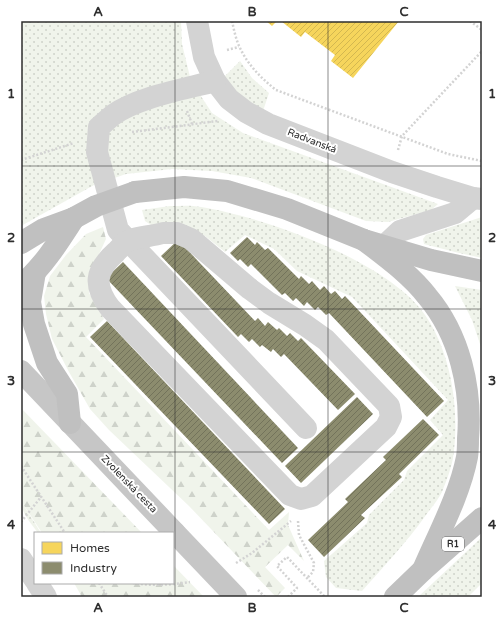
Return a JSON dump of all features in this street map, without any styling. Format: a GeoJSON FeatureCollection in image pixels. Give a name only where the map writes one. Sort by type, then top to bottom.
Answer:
{"type":"FeatureCollection","features":[{"type":"Feature","properties":{"kind":"highway"},"geometry":{"type":"LineString","coordinates":[[21,243],[44,228],[74,218],[96,206],[135,192],[184,187],[227,191],[287,209],[374,243],[431,260],[482,271]]}},
{"type":"Feature","properties":{"kind":"highway"},"geometry":{"type":"LineString","coordinates":[[70,423],[68,394],[47,363],[34,324],[28,279],[57,244],[74,218]]}},
{"type":"Feature","properties":{"kind":"highway"},"geometry":{"type":"LineString","coordinates":[[374,243],[427,296],[443,318],[454,342],[462,365],[466,388],[470,418],[467,456],[457,490],[423,570]]}},
{"type":"Feature","properties":{"kind":"highway","name":"R1"},"geometry":{"type":"LineString","coordinates":[[395,597],[482,518]]}},
{"type":"Feature","properties":{"kind":"main road","name":"Zvolenská cesta"},"geometry":{"type":"LineString","coordinates":[[21,371],[236,597]]}},
{"type":"Feature","properties":{"kind":"street","name":"Radvanská"},"geometry":{"type":"LineString","coordinates":[[197,21],[204,57],[215,81],[229,99],[246,112],[268,124],[392,172],[478,199]]}},
{"type":"Feature","properties":{"kind":"street"},"geometry":{"type":"LineString","coordinates":[[215,81],[155,97],[131,106],[114,115],[99,128],[97,152],[118,230],[306,428]]}},
{"type":"Feature","properties":{"kind":"street"},"geometry":{"type":"LineString","coordinates":[[374,243],[400,231],[455,213],[478,199]]}},
{"type":"Feature","properties":{"kind":"street"},"geometry":{"type":"LineString","coordinates":[[163,234],[178,234],[191,239],[250,289],[326,340],[389,406],[391,417],[386,427],[312,496],[301,499],[290,495],[110,308],[101,296],[98,285],[99,274],[107,260],[128,240],[163,234]]}},
{"type":"Feature","properties":{"kind":"street"},"geometry":{"type":"LineString","coordinates":[[21,559],[34,578]]}},
{"type":"Feature","properties":{"kind":"street"},"geometry":{"type":"LineString","coordinates":[[38,584],[46,597]]}},
{"type":"Feature","properties":{"kind":"path"},"geometry":{"type":"LineString","coordinates":[[232,21],[239,46],[244,56],[257,74],[276,90],[448,154],[482,161]]}},
{"type":"Feature","properties":{"kind":"path"},"geometry":{"type":"LineString","coordinates":[[470,21],[482,30]]}},
{"type":"Feature","properties":{"kind":"path"},"geometry":{"type":"LineString","coordinates":[[402,136],[482,51]]}},
{"type":"Feature","properties":{"kind":"path"},"geometry":{"type":"LineString","coordinates":[[21,160],[98,137],[233,119],[246,112]]}},
{"type":"Feature","properties":{"kind":"path"},"geometry":{"type":"LineString","coordinates":[[21,466],[64,532]]}},
{"type":"Feature","properties":{"kind":"path"},"geometry":{"type":"LineString","coordinates":[[21,522],[41,497]]}},
{"type":"Feature","properties":{"kind":"path"},"geometry":{"type":"LineString","coordinates":[[298,516],[299,534],[314,563],[313,572],[307,578]]}},
{"type":"Feature","properties":{"kind":"path"},"geometry":{"type":"LineString","coordinates":[[288,597],[297,588],[277,566],[287,557],[325,597]]}},
{"type":"Feature","properties":{"kind":"path"},"geometry":{"type":"LineString","coordinates":[[99,584],[108,597]]}},
{"type":"Feature","properties":{"kind":"green space"},"geometry":{"type":"Polygon","coordinates":[[[21,21],[181,21],[182,44],[191,81],[212,113],[243,133],[438,204],[431,210],[388,222],[366,221],[251,178],[212,171],[172,169],[126,174],[94,185],[21,226],[21,21]]]}},
{"type":"Feature","properties":{"kind":"green space"},"geometry":{"type":"Polygon","coordinates":[[[240,61],[252,78],[269,93],[263,111],[234,91],[223,78],[240,61]]]}},
{"type":"Feature","properties":{"kind":"green space"},"geometry":{"type":"Polygon","coordinates":[[[170,206],[197,206],[227,212],[290,231],[323,244],[383,277],[407,295],[425,315],[434,330],[448,365],[452,384],[455,440],[451,467],[442,492],[419,525],[362,591],[336,588],[326,577],[324,561],[367,523],[369,515],[404,480],[407,471],[443,435],[430,420],[448,400],[352,297],[297,271],[274,249],[245,235],[225,252],[205,236],[154,227],[145,221],[142,210],[170,206]]]}},
{"type":"Feature","properties":{"kind":"green space"},"geometry":{"type":"Polygon","coordinates":[[[482,217],[482,258],[424,244],[423,239],[426,235],[482,217]]]}},
{"type":"Feature","properties":{"kind":"green space"},"geometry":{"type":"Polygon","coordinates":[[[103,227],[106,239],[89,276],[89,293],[104,319],[86,337],[269,530],[289,512],[288,525],[304,561],[288,545],[265,567],[285,588],[276,597],[189,506],[109,430],[90,409],[52,339],[46,314],[44,296],[50,276],[66,255],[86,234],[103,227]]]}},
{"type":"Feature","properties":{"kind":"green space"},"geometry":{"type":"Polygon","coordinates":[[[455,286],[482,290],[482,350],[472,320],[455,286]]]}},
{"type":"Feature","properties":{"kind":"green space"},"geometry":{"type":"Polygon","coordinates":[[[21,408],[141,532],[41,532],[21,501],[21,408]]]}},
{"type":"Feature","properties":{"kind":"green space"},"geometry":{"type":"Polygon","coordinates":[[[21,501],[40,532],[37,532],[27,518],[21,505],[21,501]]]}},
{"type":"Feature","properties":{"kind":"green space"},"geometry":{"type":"Polygon","coordinates":[[[482,537],[482,583],[468,597],[418,597],[482,537]]]}},
{"type":"Feature","properties":{"kind":"green space"},"geometry":{"type":"Polygon","coordinates":[[[174,566],[204,597],[82,597],[75,584],[174,584],[174,566]]]}},
{"type":"Feature","properties":{"kind":"building: Homes"},"geometry":{"type":"Polygon","coordinates":[[[266,21],[277,21],[272,26],[266,21]]]}},
{"type":"Feature","properties":{"kind":"building: Homes"},"geometry":{"type":"Polygon","coordinates":[[[281,21],[399,21],[353,78],[331,61],[335,55],[305,32],[301,37],[281,21]]]}},
{"type":"Feature","properties":{"kind":"building: Industry"},"geometry":{"type":"Polygon","coordinates":[[[247,237],[255,245],[257,242],[265,250],[268,248],[299,279],[301,276],[309,284],[312,281],[320,290],[324,286],[331,294],[335,291],[342,299],[345,296],[444,401],[427,417],[329,313],[326,315],[318,307],[315,310],[307,302],[304,306],[296,298],[293,301],[285,293],[282,295],[251,264],[248,267],[240,259],[238,261],[230,253],[247,237]]]}},
{"type":"Feature","properties":{"kind":"building: Industry"},"geometry":{"type":"Polygon","coordinates":[[[178,240],[255,321],[258,318],[265,326],[268,322],[277,330],[279,328],[287,336],[290,333],[298,341],[301,338],[355,394],[338,410],[284,354],[281,357],[273,349],[271,352],[262,345],[260,347],[252,339],[249,342],[241,334],[238,337],[161,256],[178,240]]]}},
{"type":"Feature","properties":{"kind":"building: Industry"},"geometry":{"type":"Polygon","coordinates":[[[123,262],[298,448],[282,463],[106,278],[123,262]]]}},
{"type":"Feature","properties":{"kind":"building: Industry"},"geometry":{"type":"Polygon","coordinates":[[[107,321],[285,509],[269,524],[90,337],[107,321]]]}},
{"type":"Feature","properties":{"kind":"building: Industry"},"geometry":{"type":"Polygon","coordinates":[[[357,397],[373,414],[301,483],[285,466],[357,397]]]}},
{"type":"Feature","properties":{"kind":"building: Industry"},"geometry":{"type":"Polygon","coordinates":[[[423,419],[439,435],[399,474],[402,477],[361,515],[365,518],[324,557],[308,540],[348,502],[345,499],[386,460],[383,457],[423,419]]]}}]}
